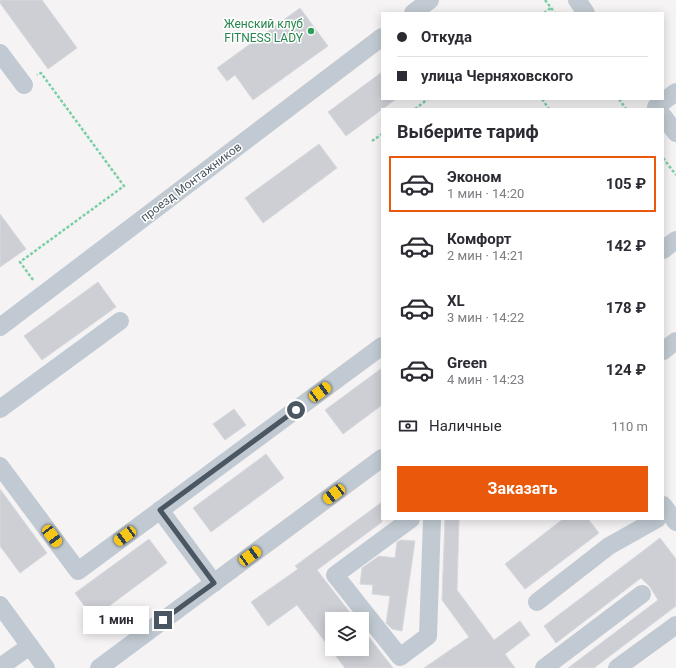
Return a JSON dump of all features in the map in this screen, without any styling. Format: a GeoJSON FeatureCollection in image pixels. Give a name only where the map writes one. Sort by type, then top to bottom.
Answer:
{"type":"FeatureCollection","features":[{"type":"Feature","properties":{"kind":"street"},"geometry":{"type":"LineString","coordinates":[[414,12],[430,0]]}},
{"type":"Feature","properties":{"kind":"street"},"geometry":{"type":"LineString","coordinates":[[577,0],[585,12]]}},
{"type":"Feature","properties":{"kind":"street","name":"проезд Монтажников"},"geometry":{"type":"LineString","coordinates":[[0,327],[381,37]]}},
{"type":"Feature","properties":{"kind":"street"},"geometry":{"type":"LineString","coordinates":[[0,53],[24,85]]}},
{"type":"Feature","properties":{"kind":"street"},"geometry":{"type":"LineString","coordinates":[[657,108],[676,92]]}},
{"type":"Feature","properties":{"kind":"street"},"geometry":{"type":"LineString","coordinates":[[664,121],[671,134]]}},
{"type":"Feature","properties":{"kind":"street"},"geometry":{"type":"LineString","coordinates":[[664,249],[676,240]]}},
{"type":"Feature","properties":{"kind":"street"},"geometry":{"type":"LineString","coordinates":[[0,409],[120,321]]}},
{"type":"Feature","properties":{"kind":"street"},"geometry":{"type":"LineString","coordinates":[[664,350],[676,341]]}},
{"type":"Feature","properties":{"kind":"street"},"geometry":{"type":"LineString","coordinates":[[0,466],[78,571],[381,347]]}},
{"type":"Feature","properties":{"kind":"street"},"geometry":{"type":"LineString","coordinates":[[99,668],[381,459]]}},
{"type":"Feature","properties":{"kind":"street"},"geometry":{"type":"LineString","coordinates":[[160,510],[214,583]]}},
{"type":"Feature","properties":{"kind":"street"},"geometry":{"type":"LineString","coordinates":[[410,520],[335,575],[400,657],[428,636],[432,520]]}},
{"type":"Feature","properties":{"kind":"street"},"geometry":{"type":"LineString","coordinates":[[537,602],[609,546],[657,520]]}},
{"type":"Feature","properties":{"kind":"street"},"geometry":{"type":"LineString","coordinates":[[556,664],[642,594]]}},
{"type":"Feature","properties":{"kind":"street"},"geometry":{"type":"LineString","coordinates":[[0,605],[46,668]]}},
{"type":"Feature","properties":{"kind":"street"},"geometry":{"type":"LineString","coordinates":[[617,668],[676,625]]}},
{"type":"Feature","properties":{"kind":"street"},"geometry":{"type":"LineString","coordinates":[[0,667],[30,646]]}},
{"type":"Feature","properties":{"kind":"path"},"geometry":{"type":"LineString","coordinates":[[545,0],[554,12]]}},
{"type":"Feature","properties":{"kind":"path"},"geometry":{"type":"LineString","coordinates":[[545,12],[551,8]]}},
{"type":"Feature","properties":{"kind":"path"},"geometry":{"type":"LineString","coordinates":[[24,85],[40,73],[124,186],[20,262],[44,294]]}},
{"type":"Feature","properties":{"kind":"path"},"geometry":{"type":"LineString","coordinates":[[416,108],[427,100]]}},
{"type":"Feature","properties":{"kind":"path"},"geometry":{"type":"LineString","coordinates":[[372,141],[381,135]]}},
{"type":"Feature","properties":{"kind":"path"},"geometry":{"type":"LineString","coordinates":[[664,159],[676,175]]}},
{"type":"Feature","properties":{"kind":"building"},"geometry":{"type":"Polygon","coordinates":[[[0,0],[42,0],[77,48],[48,69],[0,3],[0,0]]]}},
{"type":"Feature","properties":{"kind":"building"},"geometry":{"type":"Polygon","coordinates":[[[300,8],[328,46],[253,100],[235,75],[227,81],[217,68],[300,8]]]}},
{"type":"Feature","properties":{"kind":"building"},"geometry":{"type":"Polygon","coordinates":[[[381,73],[381,100],[395,100],[384,108],[381,108],[381,110],[346,136],[328,112],[381,73]]]}},
{"type":"Feature","properties":{"kind":"building"},"geometry":{"type":"Polygon","coordinates":[[[319,144],[337,168],[263,223],[245,198],[319,144]]]}},
{"type":"Feature","properties":{"kind":"building"},"geometry":{"type":"Polygon","coordinates":[[[0,214],[26,249],[0,267],[0,214]]]}},
{"type":"Feature","properties":{"kind":"building"},"geometry":{"type":"Polygon","coordinates":[[[98,282],[116,307],[42,360],[24,336],[98,282]]]}},
{"type":"Feature","properties":{"kind":"building"},"geometry":{"type":"Polygon","coordinates":[[[381,369],[381,406],[343,434],[325,410],[381,369]]]}},
{"type":"Feature","properties":{"kind":"building"},"geometry":{"type":"Polygon","coordinates":[[[234,409],[246,425],[225,440],[213,424],[234,409]]]}},
{"type":"Feature","properties":{"kind":"building"},"geometry":{"type":"Polygon","coordinates":[[[266,454],[284,478],[211,532],[193,508],[266,454]]]}},
{"type":"Feature","properties":{"kind":"building"},"geometry":{"type":"Polygon","coordinates":[[[0,489],[47,553],[20,573],[0,546],[0,489]]]}},
{"type":"Feature","properties":{"kind":"building"},"geometry":{"type":"Polygon","coordinates":[[[381,503],[382,522],[317,570],[350,612],[325,612],[325,642],[297,605],[268,626],[251,602],[298,569],[295,566],[381,503]]]}},
{"type":"Feature","properties":{"kind":"building"},"geometry":{"type":"Polygon","coordinates":[[[445,520],[459,520],[457,590],[494,640],[520,621],[530,635],[505,654],[515,668],[424,668],[469,637],[442,600],[445,520]]]}},
{"type":"Feature","properties":{"kind":"building"},"geometry":{"type":"Polygon","coordinates":[[[562,520],[589,520],[599,533],[525,589],[505,564],[562,520]]]}},
{"type":"Feature","properties":{"kind":"building"},"geometry":{"type":"Polygon","coordinates":[[[660,538],[676,559],[676,606],[594,668],[568,668],[658,600],[650,587],[641,578],[556,643],[544,626],[660,538]]]}},
{"type":"Feature","properties":{"kind":"building"},"geometry":{"type":"Polygon","coordinates":[[[149,539],[167,563],[93,618],[75,593],[149,539]]]}},
{"type":"Feature","properties":{"kind":"building"},"geometry":{"type":"Polygon","coordinates":[[[401,540],[415,541],[402,631],[392,629],[386,623],[390,596],[372,594],[373,585],[360,584],[362,568],[379,556],[395,558],[397,542],[401,540]]]}},
{"type":"Feature","properties":{"kind":"building"},"geometry":{"type":"Polygon","coordinates":[[[369,637],[393,668],[345,668],[336,656],[369,656],[369,637]]]}},
{"type":"Feature","properties":{"kind":"place","name":"Женский клуб FITNESS LADY"},"geometry":{"type":"Point","coordinates":[311,31]}},
{"type":"Feature","properties":{"kind":"route"},"geometry":{"type":"LineString","coordinates":[[163,620],[214,583],[160,510],[296,410]]}}]}
